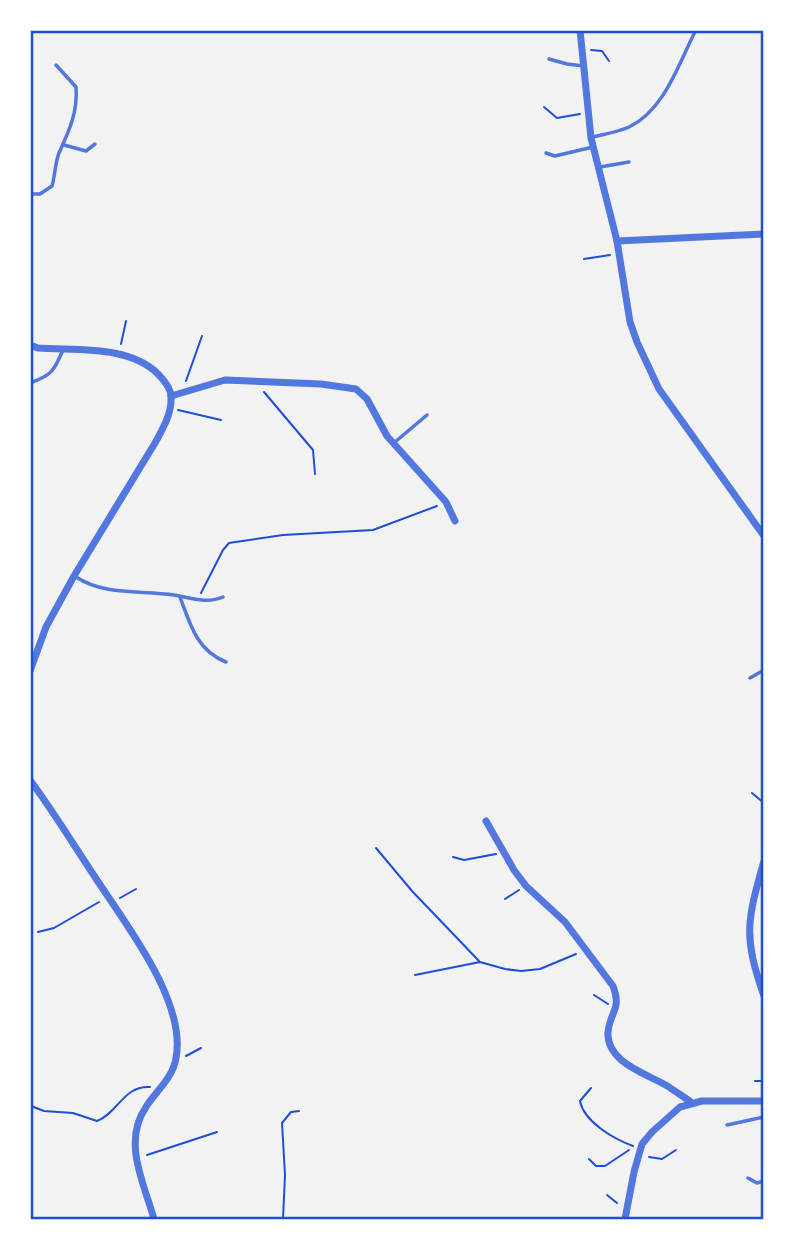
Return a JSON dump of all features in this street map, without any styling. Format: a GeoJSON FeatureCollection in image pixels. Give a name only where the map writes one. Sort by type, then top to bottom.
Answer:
{"type":"FeatureCollection","features":[{"type":"Feature","properties":{"kind":"street"},"geometry":{"type":"LineString","coordinates":[[580,30],[591,138],[617,241],[631,322],[651,375],[764,536]]}},
{"type":"Feature","properties":{"kind":"street"},"geometry":{"type":"LineString","coordinates":[[617,241],[764,234]]}},
{"type":"Feature","properties":{"kind":"street"},"geometry":{"type":"LineString","coordinates":[[30,345],[136,358],[151,367],[163,379],[172,396],[170,408],[150,453],[74,576],[47,627],[30,671]]}},
{"type":"Feature","properties":{"kind":"street"},"geometry":{"type":"LineString","coordinates":[[172,396],[225,380],[321,384],[356,389],[367,399],[393,443],[446,502],[455,521]]}},
{"type":"Feature","properties":{"kind":"street"},"geometry":{"type":"LineString","coordinates":[[30,779],[33,788],[111,899],[153,967],[167,999],[177,1042],[176,1062],[142,1114],[134,1146],[154,1219]]}},
{"type":"Feature","properties":{"kind":"street"},"geometry":{"type":"LineString","coordinates":[[486,821],[503,853],[526,886],[565,922],[613,986],[617,997],[608,1031],[608,1043],[617,1056],[691,1102]]}},
{"type":"Feature","properties":{"kind":"street"},"geometry":{"type":"LineString","coordinates":[[764,861],[751,909],[748,940],[764,996]]}},
{"type":"Feature","properties":{"kind":"street"},"geometry":{"type":"LineString","coordinates":[[625,1219],[637,1148],[680,1107],[691,1102],[764,1101]]}},
{"type":"Feature","properties":{"kind":"lane"},"geometry":{"type":"LineString","coordinates":[[591,138],[628,128],[652,109],[696,30]]}},
{"type":"Feature","properties":{"kind":"lane"},"geometry":{"type":"LineString","coordinates":[[549,59],[584,66]]}},
{"type":"Feature","properties":{"kind":"lane"},"geometry":{"type":"LineString","coordinates":[[30,194],[40,194],[52,186],[58,157],[74,116],[75,85],[56,65]]}},
{"type":"Feature","properties":{"kind":"lane"},"geometry":{"type":"LineString","coordinates":[[64,145],[86,151],[95,144]]}},
{"type":"Feature","properties":{"kind":"lane"},"geometry":{"type":"LineString","coordinates":[[546,153],[555,156],[593,147]]}},
{"type":"Feature","properties":{"kind":"lane"},"geometry":{"type":"LineString","coordinates":[[598,167],[629,162]]}},
{"type":"Feature","properties":{"kind":"lane"},"geometry":{"type":"LineString","coordinates":[[30,383],[54,371],[64,350]]}},
{"type":"Feature","properties":{"kind":"lane"},"geometry":{"type":"LineString","coordinates":[[393,443],[427,415]]}},
{"type":"Feature","properties":{"kind":"lane"},"geometry":{"type":"LineString","coordinates":[[74,576],[99,587],[196,600],[209,601],[223,597]]}},
{"type":"Feature","properties":{"kind":"lane"},"geometry":{"type":"LineString","coordinates":[[180,597],[201,646],[211,655],[226,662]]}},
{"type":"Feature","properties":{"kind":"lane"},"geometry":{"type":"LineString","coordinates":[[750,678],[764,670]]}},
{"type":"Feature","properties":{"kind":"lane"},"geometry":{"type":"LineString","coordinates":[[727,1125],[764,1117]]}},
{"type":"Feature","properties":{"kind":"lane"},"geometry":{"type":"LineString","coordinates":[[748,1178],[757,1183],[764,1181]]}},
{"type":"Feature","properties":{"kind":"path"},"geometry":{"type":"LineString","coordinates":[[583,51],[599,49],[609,61]]}},
{"type":"Feature","properties":{"kind":"path"},"geometry":{"type":"LineString","coordinates":[[544,107],[557,118],[588,113]]}},
{"type":"Feature","properties":{"kind":"path"},"geometry":{"type":"LineString","coordinates":[[584,259],[619,253]]}},
{"type":"Feature","properties":{"kind":"path"},"geometry":{"type":"LineString","coordinates":[[119,354],[126,321]]}},
{"type":"Feature","properties":{"kind":"path"},"geometry":{"type":"LineString","coordinates":[[183,392],[202,336]]}},
{"type":"Feature","properties":{"kind":"path"},"geometry":{"type":"LineString","coordinates":[[254,381],[313,450],[315,474]]}},
{"type":"Feature","properties":{"kind":"path"},"geometry":{"type":"LineString","coordinates":[[170,408],[221,420]]}},
{"type":"Feature","properties":{"kind":"path"},"geometry":{"type":"LineString","coordinates":[[196,600],[229,543],[283,535],[373,530],[446,502]]}},
{"type":"Feature","properties":{"kind":"path"},"geometry":{"type":"LineString","coordinates":[[752,793],[764,803]]}},
{"type":"Feature","properties":{"kind":"path"},"geometry":{"type":"LineString","coordinates":[[376,848],[412,891],[480,961],[505,969],[540,969],[586,949]]}},
{"type":"Feature","properties":{"kind":"path"},"geometry":{"type":"LineString","coordinates":[[453,857],[464,860],[503,853]]}},
{"type":"Feature","properties":{"kind":"path"},"geometry":{"type":"LineString","coordinates":[[505,900],[526,886]]}},
{"type":"Feature","properties":{"kind":"path"},"geometry":{"type":"LineString","coordinates":[[38,932],[54,928],[136,889]]}},
{"type":"Feature","properties":{"kind":"path"},"geometry":{"type":"LineString","coordinates":[[415,975],[480,961]]}},
{"type":"Feature","properties":{"kind":"path"},"geometry":{"type":"LineString","coordinates":[[594,995],[615,1010]]}},
{"type":"Feature","properties":{"kind":"path"},"geometry":{"type":"LineString","coordinates":[[176,1062],[201,1048]]}},
{"type":"Feature","properties":{"kind":"path"},"geometry":{"type":"LineString","coordinates":[[755,1081],[764,1081]]}},
{"type":"Feature","properties":{"kind":"path"},"geometry":{"type":"LineString","coordinates":[[31,1106],[44,1111],[73,1113],[97,1121],[106,1118],[128,1093],[136,1088],[145,1087],[159,1091]]}},
{"type":"Feature","properties":{"kind":"path"},"geometry":{"type":"LineString","coordinates":[[591,1088],[580,1101],[582,1108],[605,1132],[656,1160],[676,1150]]}},
{"type":"Feature","properties":{"kind":"path"},"geometry":{"type":"LineString","coordinates":[[283,1219],[285,1175],[282,1122],[291,1112],[299,1111]]}},
{"type":"Feature","properties":{"kind":"path"},"geometry":{"type":"LineString","coordinates":[[136,1158],[218,1132]]}},
{"type":"Feature","properties":{"kind":"path"},"geometry":{"type":"LineString","coordinates":[[589,1159],[596,1166],[605,1166],[637,1148]]}},
{"type":"Feature","properties":{"kind":"path"},"geometry":{"type":"LineString","coordinates":[[607,1195],[612,1201],[628,1204]]}}]}
